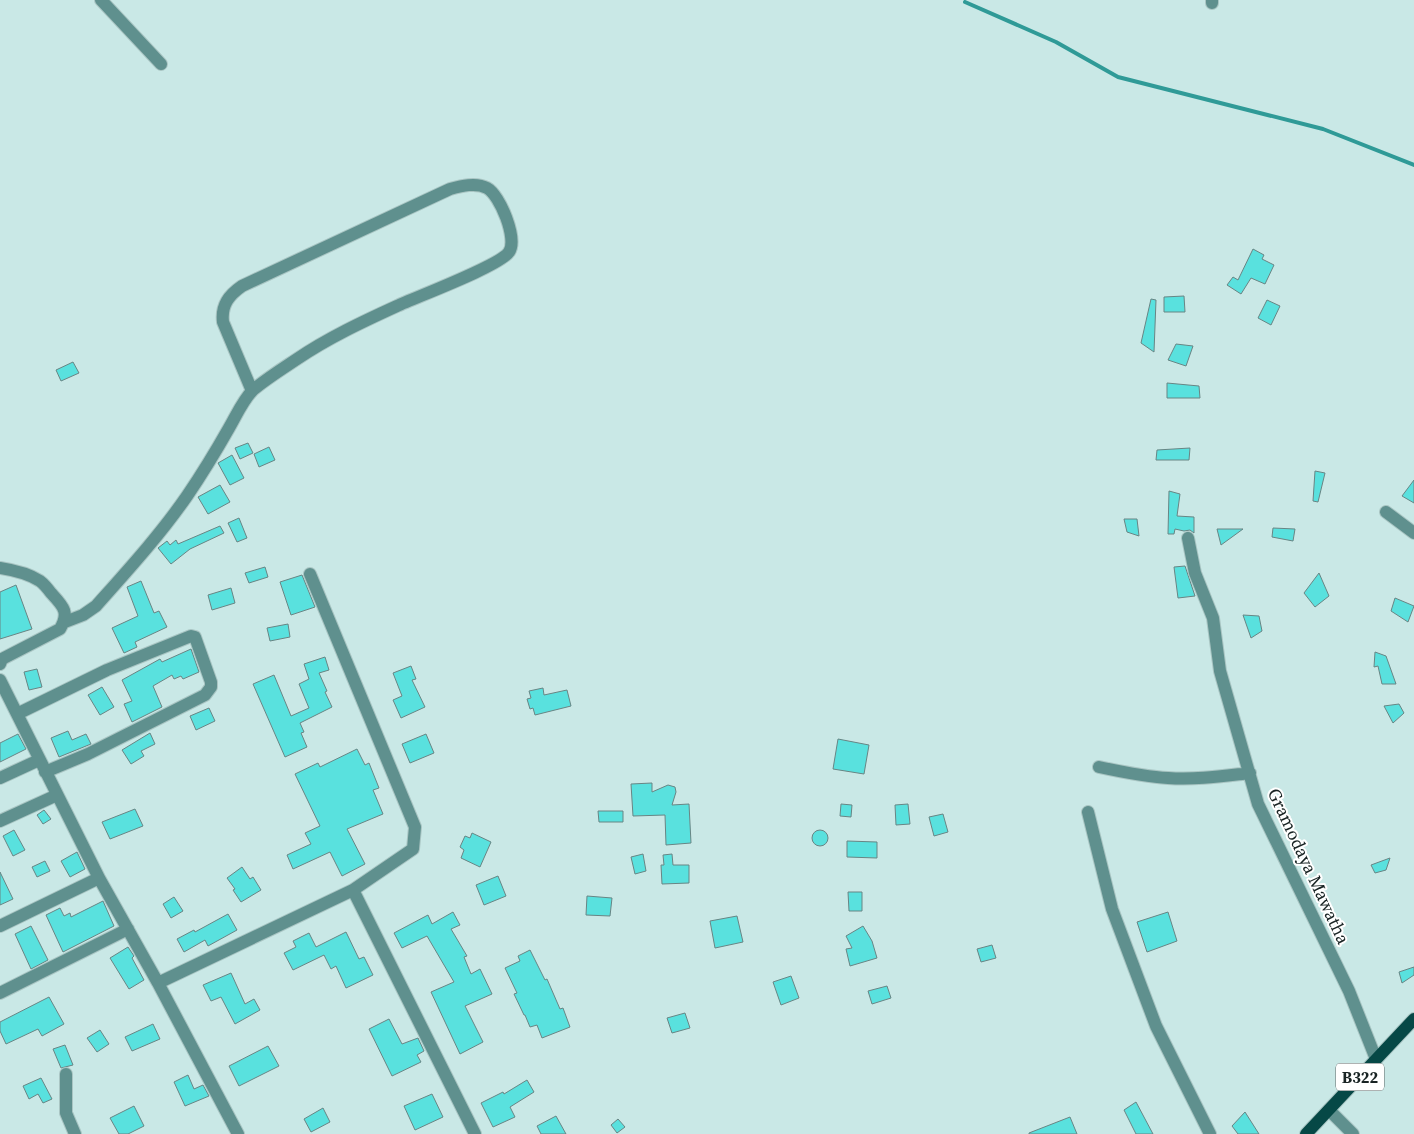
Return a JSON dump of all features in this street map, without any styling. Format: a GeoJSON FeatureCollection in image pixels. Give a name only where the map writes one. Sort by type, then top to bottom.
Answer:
{"type":"FeatureCollection","features":[{"type":"Feature","properties":{"kind":"main road","name":"B322"},"geometry":{"type":"LineString","coordinates":[[1306,1134],[1414,1019]]}},
{"type":"Feature","properties":{"kind":"street"},"geometry":{"type":"LineString","coordinates":[[101,0],[161,64]]}},
{"type":"Feature","properties":{"kind":"street"},"geometry":{"type":"LineString","coordinates":[[65,622],[96,606],[164,528],[201,475],[252,391],[324,342],[396,306],[471,274],[503,258],[509,252],[512,243],[511,233],[498,199],[493,193],[480,186],[465,185],[450,189],[242,286],[235,291],[226,301],[222,315],[223,322],[252,391]]}},
{"type":"Feature","properties":{"kind":"street"},"geometry":{"type":"LineString","coordinates":[[1386,512],[1414,533]]}},
{"type":"Feature","properties":{"kind":"street","name":"Gramodaya Mawatha"},"geometry":{"type":"LineString","coordinates":[[1188,538],[1195,573],[1213,618],[1220,671],[1258,804],[1349,991],[1376,1060]]}},
{"type":"Feature","properties":{"kind":"street"},"geometry":{"type":"LineString","coordinates":[[0,568],[14,570],[41,581],[62,605],[66,614],[65,622],[60,629],[2,659],[0,664]]}},
{"type":"Feature","properties":{"kind":"street"},"geometry":{"type":"LineString","coordinates":[[158,983],[353,890],[413,849],[415,827],[310,574]]}},
{"type":"Feature","properties":{"kind":"street"},"geometry":{"type":"LineString","coordinates":[[17,714],[107,670],[191,636],[195,637],[211,687],[205,695],[88,754],[46,772]]}},
{"type":"Feature","properties":{"kind":"street"},"geometry":{"type":"LineString","coordinates":[[0,680],[99,878],[158,983],[238,1134]]}},
{"type":"Feature","properties":{"kind":"street"},"geometry":{"type":"LineString","coordinates":[[0,778],[39,760]]}},
{"type":"Feature","properties":{"kind":"street"},"geometry":{"type":"LineString","coordinates":[[1100,767],[1145,776],[1192,779],[1250,773]]}},
{"type":"Feature","properties":{"kind":"street"},"geometry":{"type":"LineString","coordinates":[[0,821],[57,795]]}},
{"type":"Feature","properties":{"kind":"street"},"geometry":{"type":"LineString","coordinates":[[1088,812],[1112,909],[1156,1026],[1210,1134]]}},
{"type":"Feature","properties":{"kind":"street"},"geometry":{"type":"LineString","coordinates":[[0,926],[99,878]]}},
{"type":"Feature","properties":{"kind":"street"},"geometry":{"type":"LineString","coordinates":[[353,890],[475,1134]]}},
{"type":"Feature","properties":{"kind":"street"},"geometry":{"type":"LineString","coordinates":[[0,993],[128,929]]}},
{"type":"Feature","properties":{"kind":"street"},"geometry":{"type":"LineString","coordinates":[[66,1074],[66,1113],[75,1134]]}},
{"type":"Feature","properties":{"kind":"street"},"geometry":{"type":"LineString","coordinates":[[1329,1110],[1353,1134]]}},
{"type":"Feature","properties":{"kind":"building"},"geometry":{"type":"Polygon","coordinates":[[[1253,249],[1264,255],[1262,259],[1274,265],[1265,284],[1251,278],[1241,294],[1227,285],[1233,277],[1238,280],[1253,249]]]}},
{"type":"Feature","properties":{"kind":"building"},"geometry":{"type":"Polygon","coordinates":[[[1184,296],[1185,312],[1164,312],[1164,297],[1184,296]]]}},
{"type":"Feature","properties":{"kind":"building"},"geometry":{"type":"Polygon","coordinates":[[[1151,299],[1156,300],[1154,352],[1141,343],[1151,299]]]}},
{"type":"Feature","properties":{"kind":"building"},"geometry":{"type":"Polygon","coordinates":[[[1267,300],[1280,306],[1271,325],[1258,318],[1267,300]]]}},
{"type":"Feature","properties":{"kind":"building"},"geometry":{"type":"Polygon","coordinates":[[[1176,344],[1193,346],[1186,366],[1168,360],[1176,344]]]}},
{"type":"Feature","properties":{"kind":"building"},"geometry":{"type":"Polygon","coordinates":[[[73,362],[79,373],[61,381],[56,370],[73,362]]]}},
{"type":"Feature","properties":{"kind":"building"},"geometry":{"type":"Polygon","coordinates":[[[1167,383],[1199,386],[1200,398],[1167,398],[1167,383]]]}},
{"type":"Feature","properties":{"kind":"building"},"geometry":{"type":"Polygon","coordinates":[[[248,443],[253,453],[240,459],[235,448],[248,443]]]}},
{"type":"Feature","properties":{"kind":"building"},"geometry":{"type":"Polygon","coordinates":[[[269,447],[275,460],[259,467],[254,454],[269,447]]]}},
{"type":"Feature","properties":{"kind":"building"},"geometry":{"type":"Polygon","coordinates":[[[1190,448],[1189,460],[1156,460],[1157,450],[1190,448]]]}},
{"type":"Feature","properties":{"kind":"building"},"geometry":{"type":"Polygon","coordinates":[[[232,455],[244,478],[230,485],[218,463],[232,455]]]}},
{"type":"Feature","properties":{"kind":"building"},"geometry":{"type":"Polygon","coordinates":[[[1315,471],[1325,473],[1318,502],[1313,501],[1315,471]]]}},
{"type":"Feature","properties":{"kind":"building"},"geometry":{"type":"Polygon","coordinates":[[[1414,480],[1414,503],[1402,496],[1414,480]]]}},
{"type":"Feature","properties":{"kind":"building"},"geometry":{"type":"Polygon","coordinates":[[[220,485],[230,502],[208,514],[198,497],[220,485]]]}},
{"type":"Feature","properties":{"kind":"building"},"geometry":{"type":"Polygon","coordinates":[[[1169,491],[1180,494],[1177,516],[1194,517],[1194,533],[1190,530],[1175,529],[1174,534],[1168,534],[1169,491]]]}},
{"type":"Feature","properties":{"kind":"building"},"geometry":{"type":"Polygon","coordinates":[[[239,518],[247,538],[237,542],[228,523],[239,518]]]}},
{"type":"Feature","properties":{"kind":"building"},"geometry":{"type":"Polygon","coordinates":[[[1124,519],[1137,519],[1139,536],[1127,532],[1124,519]]]}},
{"type":"Feature","properties":{"kind":"building"},"geometry":{"type":"Polygon","coordinates":[[[220,526],[224,533],[190,549],[171,564],[158,548],[167,541],[170,545],[176,540],[178,544],[220,526]]]}},
{"type":"Feature","properties":{"kind":"building"},"geometry":{"type":"Polygon","coordinates":[[[1273,528],[1295,529],[1293,541],[1272,537],[1273,528]]]}},
{"type":"Feature","properties":{"kind":"building"},"geometry":{"type":"Polygon","coordinates":[[[1217,529],[1243,529],[1221,545],[1217,529]]]}},
{"type":"Feature","properties":{"kind":"building"},"geometry":{"type":"Polygon","coordinates":[[[1185,566],[1195,596],[1178,598],[1174,567],[1185,566]]]}},
{"type":"Feature","properties":{"kind":"building"},"geometry":{"type":"Polygon","coordinates":[[[265,567],[268,577],[249,583],[245,573],[265,567]]]}},
{"type":"Feature","properties":{"kind":"building"},"geometry":{"type":"Polygon","coordinates":[[[1319,573],[1329,596],[1315,607],[1304,593],[1319,573]]]}},
{"type":"Feature","properties":{"kind":"building"},"geometry":{"type":"Polygon","coordinates":[[[302,575],[315,607],[291,615],[280,582],[302,575]]]}},
{"type":"Feature","properties":{"kind":"building"},"geometry":{"type":"Polygon","coordinates":[[[141,581],[154,613],[159,611],[167,627],[135,642],[137,647],[124,653],[112,628],[138,616],[127,587],[141,581]]]}},
{"type":"Feature","properties":{"kind":"building"},"geometry":{"type":"Polygon","coordinates":[[[16,585],[32,629],[0,639],[0,592],[16,585]]]}},
{"type":"Feature","properties":{"kind":"building"},"geometry":{"type":"Polygon","coordinates":[[[231,588],[235,603],[212,610],[208,595],[231,588]]]}},
{"type":"Feature","properties":{"kind":"building"},"geometry":{"type":"Polygon","coordinates":[[[1395,598],[1414,606],[1408,622],[1391,611],[1395,598]]]}},
{"type":"Feature","properties":{"kind":"building"},"geometry":{"type":"Polygon","coordinates":[[[1243,615],[1259,616],[1262,631],[1251,638],[1243,615]]]}},
{"type":"Feature","properties":{"kind":"building"},"geometry":{"type":"Polygon","coordinates":[[[288,624],[290,637],[270,641],[267,628],[288,624]]]}},
{"type":"Feature","properties":{"kind":"building"},"geometry":{"type":"Polygon","coordinates":[[[191,649],[199,672],[183,679],[181,676],[174,679],[172,675],[153,686],[162,707],[132,722],[124,704],[132,701],[122,680],[160,659],[162,662],[191,649]]]}},
{"type":"Feature","properties":{"kind":"building"},"geometry":{"type":"Polygon","coordinates":[[[1375,652],[1386,656],[1396,684],[1382,684],[1378,666],[1374,667],[1375,652]]]}},
{"type":"Feature","properties":{"kind":"building"},"geometry":{"type":"Polygon","coordinates":[[[325,657],[329,670],[319,673],[332,707],[300,723],[304,732],[301,733],[307,747],[285,757],[253,684],[274,675],[291,716],[309,708],[299,684],[309,679],[304,664],[325,657]]]}},
{"type":"Feature","properties":{"kind":"building"},"geometry":{"type":"Polygon","coordinates":[[[411,666],[416,679],[412,680],[425,707],[401,718],[393,700],[402,696],[393,673],[411,666]]]}},
{"type":"Feature","properties":{"kind":"building"},"geometry":{"type":"Polygon","coordinates":[[[37,669],[42,687],[29,690],[24,672],[37,669]]]}},
{"type":"Feature","properties":{"kind":"building"},"geometry":{"type":"Polygon","coordinates":[[[102,687],[114,707],[100,715],[88,695],[102,687]]]}},
{"type":"Feature","properties":{"kind":"building"},"geometry":{"type":"Polygon","coordinates":[[[543,688],[544,695],[567,690],[571,706],[535,715],[533,708],[530,709],[527,699],[531,698],[529,691],[543,688]]]}},
{"type":"Feature","properties":{"kind":"building"},"geometry":{"type":"Polygon","coordinates":[[[1399,704],[1404,713],[1393,723],[1384,706],[1399,704]]]}},
{"type":"Feature","properties":{"kind":"building"},"geometry":{"type":"Polygon","coordinates":[[[209,708],[215,721],[196,730],[190,716],[209,708]]]}},
{"type":"Feature","properties":{"kind":"building"},"geometry":{"type":"Polygon","coordinates":[[[68,731],[72,740],[86,734],[91,744],[59,757],[51,738],[68,731]]]}},
{"type":"Feature","properties":{"kind":"building"},"geometry":{"type":"Polygon","coordinates":[[[150,733],[155,744],[141,751],[144,756],[131,764],[122,750],[150,733]]]}},
{"type":"Feature","properties":{"kind":"building"},"geometry":{"type":"Polygon","coordinates":[[[18,734],[26,749],[0,762],[0,743],[18,734]]]}},
{"type":"Feature","properties":{"kind":"building"},"geometry":{"type":"Polygon","coordinates":[[[426,734],[434,753],[410,763],[402,744],[426,734]]]}},
{"type":"Feature","properties":{"kind":"building"},"geometry":{"type":"Polygon","coordinates":[[[838,739],[869,745],[864,774],[833,769],[838,739]]]}},
{"type":"Feature","properties":{"kind":"building"},"geometry":{"type":"Polygon","coordinates":[[[357,749],[365,765],[369,763],[379,788],[373,790],[383,814],[347,829],[365,864],[342,876],[330,852],[293,869],[287,855],[311,844],[305,833],[320,826],[295,774],[318,763],[320,767],[357,749]]]}},
{"type":"Feature","properties":{"kind":"building"},"geometry":{"type":"Polygon","coordinates":[[[652,783],[652,792],[668,785],[675,787],[676,792],[672,805],[689,804],[691,843],[666,845],[665,815],[633,816],[631,784],[652,783]]]}},
{"type":"Feature","properties":{"kind":"building"},"geometry":{"type":"Polygon","coordinates":[[[841,804],[852,805],[851,817],[840,816],[841,804]]]}},
{"type":"Feature","properties":{"kind":"building"},"geometry":{"type":"Polygon","coordinates":[[[908,804],[910,824],[896,825],[895,805],[908,804]]]}},
{"type":"Feature","properties":{"kind":"building"},"geometry":{"type":"Polygon","coordinates":[[[135,809],[143,826],[110,839],[102,822],[135,809]]]}},
{"type":"Feature","properties":{"kind":"building"},"geometry":{"type":"Polygon","coordinates":[[[44,810],[51,819],[43,824],[37,815],[44,810]]]}},
{"type":"Feature","properties":{"kind":"building"},"geometry":{"type":"Polygon","coordinates":[[[598,811],[623,811],[623,822],[599,822],[598,811]]]}},
{"type":"Feature","properties":{"kind":"building"},"geometry":{"type":"Polygon","coordinates":[[[943,814],[948,832],[934,836],[929,817],[943,814]]]}},
{"type":"Feature","properties":{"kind":"building"},"geometry":{"type":"Polygon","coordinates":[[[14,830],[25,850],[13,856],[3,836],[14,830]]]}},
{"type":"Feature","properties":{"kind":"building"},"geometry":{"type":"Polygon","coordinates":[[[820,830],[828,838],[820,846],[812,838],[820,830]]]}},
{"type":"Feature","properties":{"kind":"building"},"geometry":{"type":"Polygon","coordinates":[[[472,833],[491,842],[480,867],[461,858],[464,850],[460,847],[465,836],[470,838],[472,833]]]}},
{"type":"Feature","properties":{"kind":"building"},"geometry":{"type":"Polygon","coordinates":[[[847,841],[877,842],[877,858],[847,857],[847,841]]]}},
{"type":"Feature","properties":{"kind":"building"},"geometry":{"type":"Polygon","coordinates":[[[77,852],[85,869],[70,877],[61,861],[77,852]]]}},
{"type":"Feature","properties":{"kind":"building"},"geometry":{"type":"Polygon","coordinates":[[[643,854],[646,871],[635,874],[631,857],[643,854]]]}},
{"type":"Feature","properties":{"kind":"building"},"geometry":{"type":"Polygon","coordinates":[[[672,854],[673,865],[689,865],[689,883],[662,884],[661,865],[664,865],[663,855],[672,854]]]}},
{"type":"Feature","properties":{"kind":"building"},"geometry":{"type":"Polygon","coordinates":[[[1390,858],[1386,870],[1375,873],[1371,865],[1390,858]]]}},
{"type":"Feature","properties":{"kind":"building"},"geometry":{"type":"Polygon","coordinates":[[[45,861],[50,871],[37,877],[32,867],[45,861]]]}},
{"type":"Feature","properties":{"kind":"building"},"geometry":{"type":"Polygon","coordinates":[[[242,867],[250,879],[253,877],[261,890],[241,902],[227,878],[242,867]]]}},
{"type":"Feature","properties":{"kind":"building"},"geometry":{"type":"Polygon","coordinates":[[[0,872],[13,899],[0,905],[0,872]]]}},
{"type":"Feature","properties":{"kind":"building"},"geometry":{"type":"Polygon","coordinates":[[[498,876],[506,896],[484,905],[476,885],[498,876]]]}},
{"type":"Feature","properties":{"kind":"building"},"geometry":{"type":"Polygon","coordinates":[[[848,892],[862,892],[862,911],[849,911],[848,892]]]}},
{"type":"Feature","properties":{"kind":"building"},"geometry":{"type":"Polygon","coordinates":[[[587,896],[612,898],[610,916],[586,915],[587,896]]]}},
{"type":"Feature","properties":{"kind":"building"},"geometry":{"type":"Polygon","coordinates":[[[174,897],[183,911],[171,918],[163,904],[174,897]]]}},
{"type":"Feature","properties":{"kind":"building"},"geometry":{"type":"Polygon","coordinates":[[[103,901],[114,926],[63,952],[46,915],[60,908],[64,916],[70,913],[71,917],[103,901]]]}},
{"type":"Feature","properties":{"kind":"building"},"geometry":{"type":"Polygon","coordinates":[[[453,912],[460,925],[451,929],[467,956],[464,957],[471,974],[480,969],[492,994],[465,1006],[483,1042],[460,1054],[431,992],[454,982],[427,936],[402,948],[394,933],[428,915],[432,924],[453,912]]]}},
{"type":"Feature","properties":{"kind":"building"},"geometry":{"type":"Polygon","coordinates":[[[1168,912],[1177,941],[1147,952],[1137,922],[1168,912]]]}},
{"type":"Feature","properties":{"kind":"building"},"geometry":{"type":"Polygon","coordinates":[[[228,914],[237,930],[208,946],[205,940],[184,952],[177,939],[194,930],[195,932],[228,914]]]}},
{"type":"Feature","properties":{"kind":"building"},"geometry":{"type":"Polygon","coordinates":[[[737,916],[743,942],[715,948],[710,921],[737,916]]]}},
{"type":"Feature","properties":{"kind":"building"},"geometry":{"type":"Polygon","coordinates":[[[31,926],[48,960],[31,969],[15,934],[31,926]]]}},
{"type":"Feature","properties":{"kind":"building"},"geometry":{"type":"Polygon","coordinates":[[[863,926],[872,941],[877,958],[850,966],[846,949],[852,948],[846,936],[863,926]]]}},
{"type":"Feature","properties":{"kind":"building"},"geometry":{"type":"Polygon","coordinates":[[[346,932],[359,959],[364,957],[373,975],[346,988],[336,966],[331,969],[324,955],[293,970],[284,953],[296,947],[293,941],[309,933],[316,947],[346,932]]]}},
{"type":"Feature","properties":{"kind":"building"},"geometry":{"type":"Polygon","coordinates":[[[992,945],[996,958],[981,962],[977,949],[992,945]]]}},
{"type":"Feature","properties":{"kind":"building"},"geometry":{"type":"Polygon","coordinates":[[[128,947],[144,980],[129,989],[110,958],[128,947]]]}},
{"type":"Feature","properties":{"kind":"building"},"geometry":{"type":"Polygon","coordinates":[[[530,950],[545,980],[547,979],[560,1009],[563,1008],[570,1027],[542,1038],[537,1025],[530,1027],[514,994],[517,993],[505,968],[520,961],[518,956],[530,950]]]}},
{"type":"Feature","properties":{"kind":"building"},"geometry":{"type":"Polygon","coordinates":[[[1414,967],[1414,975],[1402,983],[1399,972],[1414,967]]]}},
{"type":"Feature","properties":{"kind":"building"},"geometry":{"type":"Polygon","coordinates":[[[231,973],[245,1004],[254,999],[260,1010],[235,1024],[221,997],[211,1001],[203,985],[231,973]]]}},
{"type":"Feature","properties":{"kind":"building"},"geometry":{"type":"Polygon","coordinates":[[[791,976],[799,998],[781,1005],[773,982],[791,976]]]}},
{"type":"Feature","properties":{"kind":"building"},"geometry":{"type":"Polygon","coordinates":[[[887,986],[891,998],[872,1004],[868,991],[887,986]]]}},
{"type":"Feature","properties":{"kind":"building"},"geometry":{"type":"Polygon","coordinates":[[[49,997],[64,1024],[42,1036],[38,1029],[6,1044],[0,1031],[0,1022],[49,997]]]}},
{"type":"Feature","properties":{"kind":"building"},"geometry":{"type":"Polygon","coordinates":[[[685,1013],[690,1028],[672,1033],[667,1018],[685,1013]]]}},
{"type":"Feature","properties":{"kind":"building"},"geometry":{"type":"Polygon","coordinates":[[[389,1019],[402,1044],[418,1038],[424,1051],[417,1055],[421,1062],[392,1076],[369,1029],[389,1019]]]}},
{"type":"Feature","properties":{"kind":"building"},"geometry":{"type":"Polygon","coordinates":[[[153,1024],[160,1039],[132,1051],[125,1037],[153,1024]]]}},
{"type":"Feature","properties":{"kind":"building"},"geometry":{"type":"Polygon","coordinates":[[[100,1030],[109,1044],[97,1052],[87,1038],[100,1030]]]}},
{"type":"Feature","properties":{"kind":"building"},"geometry":{"type":"Polygon","coordinates":[[[65,1045],[73,1065],[61,1068],[53,1049],[65,1045]]]}},
{"type":"Feature","properties":{"kind":"building"},"geometry":{"type":"Polygon","coordinates":[[[268,1046],[279,1066],[239,1086],[229,1066],[268,1046]]]}},
{"type":"Feature","properties":{"kind":"building"},"geometry":{"type":"Polygon","coordinates":[[[188,1075],[194,1089],[203,1085],[209,1096],[185,1106],[174,1082],[188,1075]]]}},
{"type":"Feature","properties":{"kind":"building"},"geometry":{"type":"Polygon","coordinates":[[[41,1078],[52,1099],[43,1103],[38,1094],[29,1099],[23,1086],[41,1078]]]}},
{"type":"Feature","properties":{"kind":"building"},"geometry":{"type":"Polygon","coordinates":[[[527,1080],[534,1092],[510,1107],[515,1117],[493,1127],[481,1103],[503,1092],[504,1094],[527,1080]]]}},
{"type":"Feature","properties":{"kind":"building"},"geometry":{"type":"Polygon","coordinates":[[[432,1094],[443,1117],[415,1130],[404,1106],[432,1094]]]}},
{"type":"Feature","properties":{"kind":"building"},"geometry":{"type":"Polygon","coordinates":[[[1136,1102],[1153,1134],[1136,1134],[1124,1110],[1136,1102]]]}},
{"type":"Feature","properties":{"kind":"building"},"geometry":{"type":"Polygon","coordinates":[[[134,1106],[144,1126],[128,1134],[119,1134],[110,1118],[134,1106]]]}},
{"type":"Feature","properties":{"kind":"building"},"geometry":{"type":"Polygon","coordinates":[[[323,1108],[330,1122],[311,1132],[304,1119],[323,1108]]]}},
{"type":"Feature","properties":{"kind":"building"},"geometry":{"type":"Polygon","coordinates":[[[1245,1112],[1259,1134],[1238,1134],[1232,1126],[1245,1112]]]}},
{"type":"Feature","properties":{"kind":"building"},"geometry":{"type":"Polygon","coordinates":[[[556,1116],[566,1134],[541,1134],[537,1126],[556,1116]]]}},
{"type":"Feature","properties":{"kind":"building"},"geometry":{"type":"Polygon","coordinates":[[[1070,1117],[1077,1134],[1029,1134],[1029,1133],[1070,1117]]]}},
{"type":"Feature","properties":{"kind":"building"},"geometry":{"type":"Polygon","coordinates":[[[618,1119],[625,1127],[617,1133],[611,1125],[618,1119]]]}},
{"type":"Feature","properties":{"kind":"waterway"},"geometry":{"type":"LineString","coordinates":[[965,2],[1056,42],[1118,77],[1323,129],[1414,165]]}}]}
